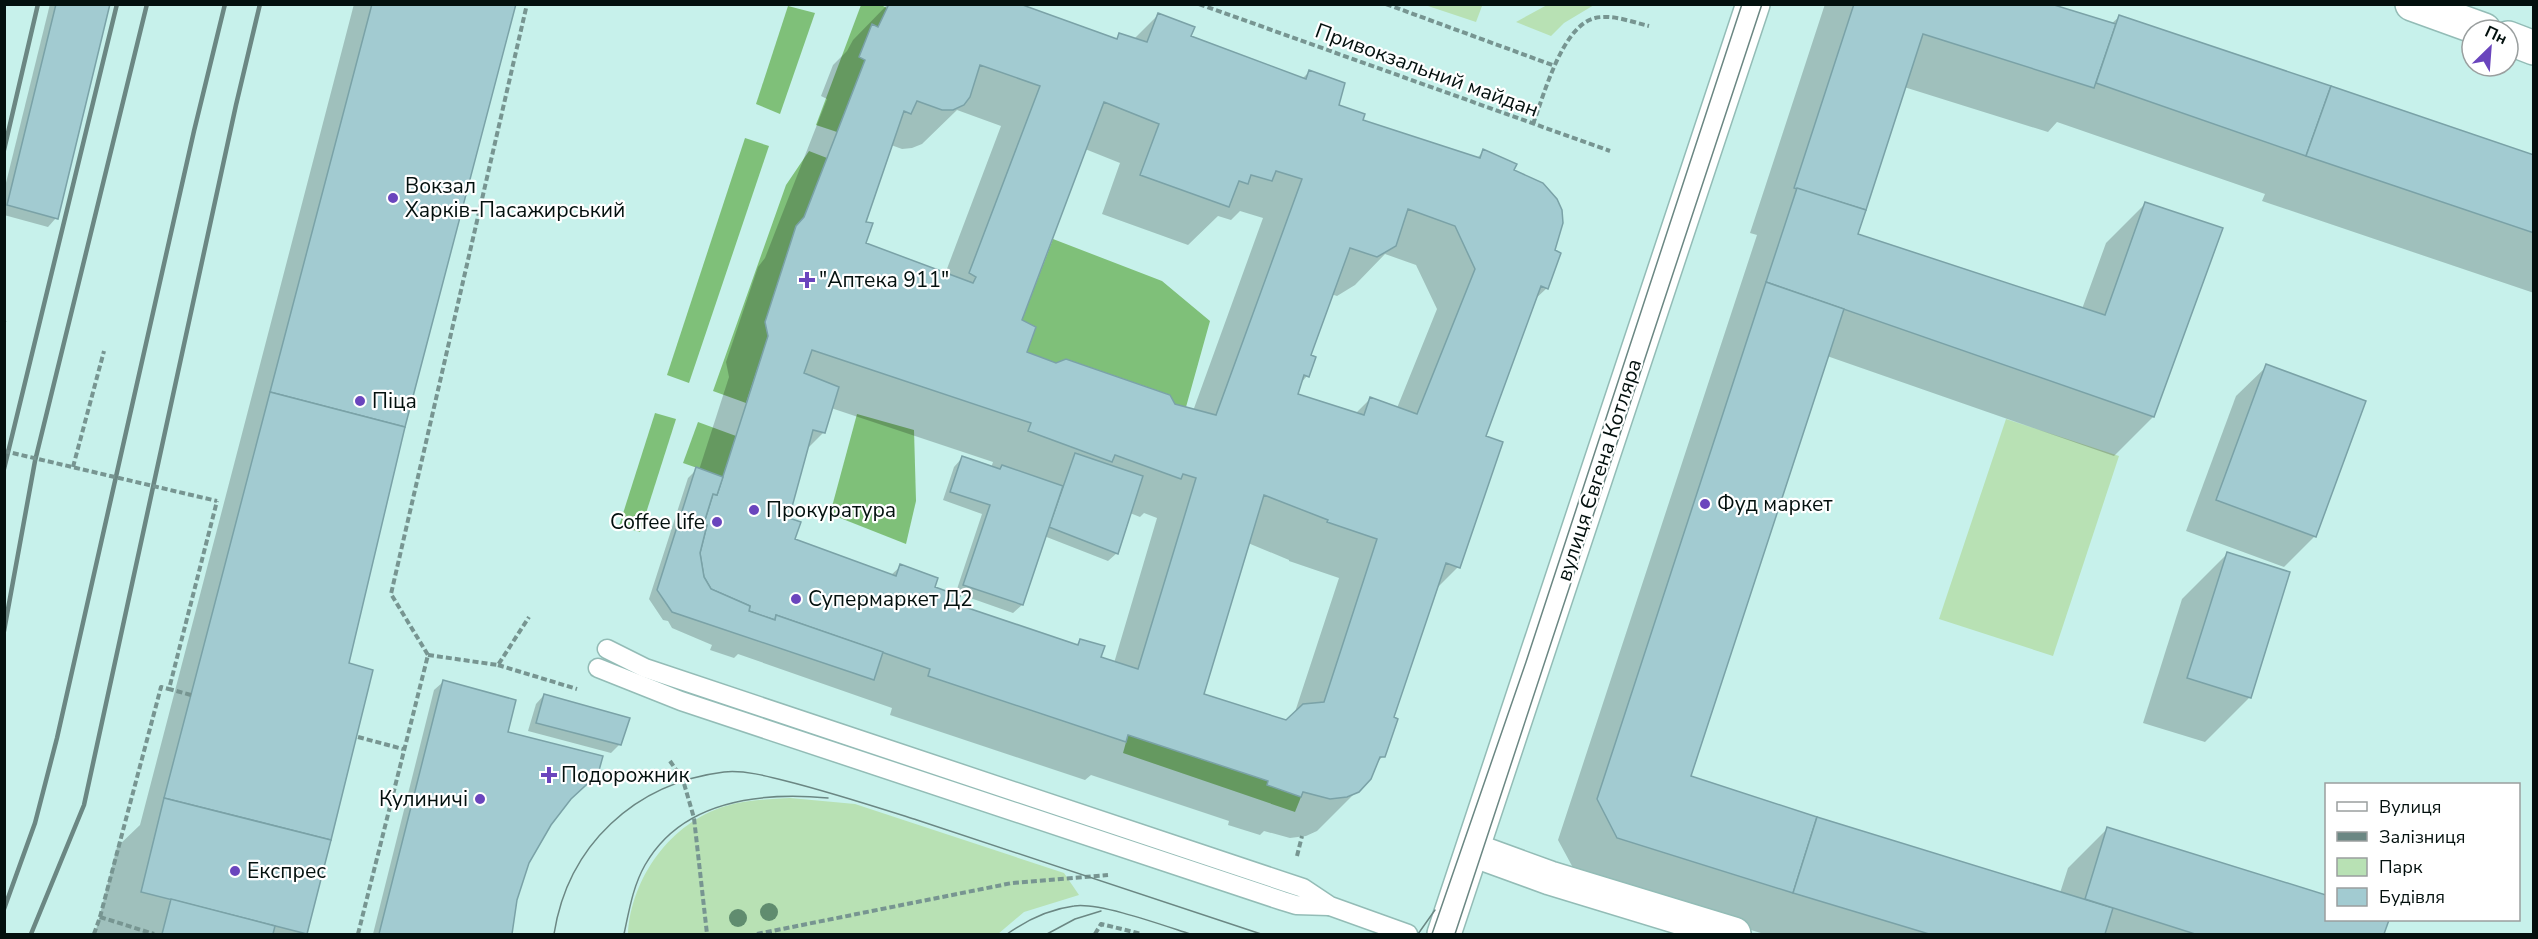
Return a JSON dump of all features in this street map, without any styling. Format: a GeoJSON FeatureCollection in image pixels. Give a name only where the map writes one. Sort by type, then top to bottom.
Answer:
{"type":"FeatureCollection","features":[{"type":"Feature","properties":{"kind":"main road","name":"вулиця Євгена Котляра"},"geometry":{"type":"LineString","coordinates":[[1443,934],[1473,850],[1753,4]]}},
{"type":"Feature","properties":{"kind":"main road"},"geometry":{"type":"LineString","coordinates":[[2412,4],[2460,21]]}},
{"type":"Feature","properties":{"kind":"main road"},"geometry":{"type":"LineString","coordinates":[[1473,850],[1550,878],[1734,934]]}},
{"type":"Feature","properties":{"kind":"lane"},"geometry":{"type":"LineString","coordinates":[[607,649],[645,668],[1303,888],[1330,906],[1408,934]]}},
{"type":"Feature","properties":{"kind":"lane"},"geometry":{"type":"LineString","coordinates":[[598,668],[681,701],[1282,901],[1296,905],[1330,906]]}},
{"type":"Feature","properties":{"kind":"path"},"geometry":{"type":"LineString","coordinates":[[358,934],[428,655],[391,594],[527,4]]}},
{"type":"Feature","properties":{"kind":"path","name":"Привокзальний майдан"},"geometry":{"type":"LineString","coordinates":[[1199,4],[1610,152]]}},
{"type":"Feature","properties":{"kind":"path"},"geometry":{"type":"LineString","coordinates":[[1387,5],[1555,66]]}},
{"type":"Feature","properties":{"kind":"path"},"geometry":{"type":"LineString","coordinates":[[1533,123],[1561,51],[1578,28],[1593,18],[1611,16],[1649,26]]}},
{"type":"Feature","properties":{"kind":"path"},"geometry":{"type":"LineString","coordinates":[[73,467],[105,351]]}},
{"type":"Feature","properties":{"kind":"path"},"geometry":{"type":"LineString","coordinates":[[4,451],[217,501],[169,689]]}},
{"type":"Feature","properties":{"kind":"path"},"geometry":{"type":"LineString","coordinates":[[428,655],[498,665],[529,617]]}},
{"type":"Feature","properties":{"kind":"path"},"geometry":{"type":"LineString","coordinates":[[94,934],[161,687],[191,695]]}},
{"type":"Feature","properties":{"kind":"path"},"geometry":{"type":"LineString","coordinates":[[358,737],[403,749]]}},
{"type":"Feature","properties":{"kind":"path"},"geometry":{"type":"LineString","coordinates":[[670,761],[683,780],[694,818],[707,934]]}},
{"type":"Feature","properties":{"kind":"path"},"geometry":{"type":"LineString","coordinates":[[757,934],[1012,883],[1111,875]]}},
{"type":"Feature","properties":{"kind":"path"},"geometry":{"type":"LineString","coordinates":[[100,917],[154,934]]}},
{"type":"Feature","properties":{"kind":"path"},"geometry":{"type":"LineString","coordinates":[[1095,934],[1101,924],[1142,934]]}},
{"type":"Feature","properties":{"kind":"green space"},"geometry":{"type":"Polygon","coordinates":[[[1547,4],[1599,5],[1594,5],[1564,23],[1551,36],[1516,22],[1547,4]]]}},
{"type":"Feature","properties":{"kind":"green space"},"geometry":{"type":"Polygon","coordinates":[[[861,5],[881,5],[887,8],[878,27],[872,25],[859,57],[865,60],[837,132],[816,125],[861,5]]]}},
{"type":"Feature","properties":{"kind":"green space"},"geometry":{"type":"Polygon","coordinates":[[[1425,5],[1482,6],[1476,22],[1425,5]]]}},
{"type":"Feature","properties":{"kind":"green space"},"geometry":{"type":"Polygon","coordinates":[[[788,6],[815,13],[780,114],[756,104],[788,6]]]}},
{"type":"Feature","properties":{"kind":"green space"},"geometry":{"type":"Polygon","coordinates":[[[745,138],[769,146],[689,383],[667,375],[745,138]]]}},
{"type":"Feature","properties":{"kind":"green space"},"geometry":{"type":"Polygon","coordinates":[[[809,151],[827,158],[765,322],[768,336],[746,403],[713,391],[786,185],[809,151]]]}},
{"type":"Feature","properties":{"kind":"green space"},"geometry":{"type":"Polygon","coordinates":[[[1053,239],[1162,281],[1210,321],[1186,407],[1175,404],[1170,395],[1066,359],[1056,363],[1027,352],[1036,327],[1022,320],[1053,239]]]}},
{"type":"Feature","properties":{"kind":"green space"},"geometry":{"type":"Polygon","coordinates":[[[655,413],[676,419],[640,532],[619,526],[655,413]]]}},
{"type":"Feature","properties":{"kind":"green space"},"geometry":{"type":"Polygon","coordinates":[[[857,414],[914,430],[916,501],[906,544],[830,514],[857,414]]]}},
{"type":"Feature","properties":{"kind":"green space"},"geometry":{"type":"Polygon","coordinates":[[[2006,419],[2119,456],[2053,656],[1939,619],[2006,419]]]}},
{"type":"Feature","properties":{"kind":"green space"},"geometry":{"type":"Polygon","coordinates":[[[698,422],[736,436],[723,477],[683,463],[698,422]]]}},
{"type":"Feature","properties":{"kind":"green space"},"geometry":{"type":"Polygon","coordinates":[[[1128,735],[1268,781],[1267,785],[1301,797],[1295,812],[1123,753],[1128,735]]]}},
{"type":"Feature","properties":{"kind":"green space"},"geometry":{"type":"Polygon","coordinates":[[[790,798],[855,804],[1064,873],[1079,895],[1024,912],[998,934],[628,934],[631,913],[646,873],[672,839],[688,825],[726,806],[757,800],[790,798]]]}},
{"type":"Feature","properties":{"kind":"building"},"geometry":{"type":"Polygon","coordinates":[[[56,4],[110,4],[58,219],[7,205],[56,4]]]}},
{"type":"Feature","properties":{"kind":"building","name":"Вокзал Харків-Пасажирський"},"geometry":{"type":"Polygon","coordinates":[[[372,4],[516,4],[405,427],[270,392],[372,4]]]}},
{"type":"Feature","properties":{"kind":"building"},"geometry":{"type":"Polygon","coordinates":[[[889,4],[1020,4],[1117,39],[1119,33],[1147,42],[1158,13],[1195,27],[1191,36],[1306,79],[1309,70],[1345,83],[1339,105],[1365,114],[1363,120],[1480,158],[1483,149],[1517,164],[1514,170],[1543,183],[1557,199],[1562,210],[1563,223],[1555,250],[1561,253],[1548,289],[1541,286],[1486,436],[1503,442],[1460,568],[1446,563],[1394,717],[1398,719],[1385,757],[1380,757],[1371,779],[1359,792],[1347,797],[1330,799],[1303,792],[1301,797],[1267,785],[1268,781],[1128,735],[1126,742],[928,676],[930,669],[776,615],[775,620],[749,611],[750,606],[711,589],[704,577],[700,553],[707,525],[704,523],[713,494],[717,495],[768,336],[765,322],[796,226],[804,217],[865,60],[859,57],[872,24],[878,27],[889,4]],[[980,65],[970,97],[964,105],[953,110],[942,110],[917,101],[911,114],[904,111],[866,222],[873,223],[866,243],[973,283],[976,277],[969,273],[1040,86],[980,65]],[[1104,102],[1022,320],[1036,327],[1027,352],[1056,363],[1066,359],[1170,395],[1175,404],[1216,415],[1302,179],[1276,171],[1272,181],[1251,175],[1248,184],[1239,181],[1229,207],[1140,175],[1159,124],[1104,102]],[[1408,209],[1396,246],[1377,257],[1350,248],[1311,355],[1316,357],[1309,377],[1304,375],[1298,394],[1364,415],[1370,397],[1417,414],[1475,269],[1455,226],[1408,209]],[[812,350],[804,373],[839,387],[825,433],[813,430],[789,518],[801,522],[795,539],[896,576],[900,564],[938,578],[935,587],[960,596],[956,604],[1078,645],[1080,639],[1105,646],[1101,657],[1138,669],[1196,478],[1183,474],[1181,479],[1115,455],[1112,462],[1028,431],[1031,423],[812,350]],[[1264,495],[1204,694],[1286,720],[1303,704],[1324,702],[1377,539],[1327,522],[1328,520],[1264,495]]]}},
{"type":"Feature","properties":{"kind":"building"},"geometry":{"type":"Polygon","coordinates":[[[1854,4],[2051,4],[2116,24],[2094,88],[1923,34],[1866,210],[1794,188],[1854,4]]]}},
{"type":"Feature","properties":{"kind":"building"},"geometry":{"type":"Polygon","coordinates":[[[2119,15],[2331,86],[2306,156],[2096,83],[2119,15]]]}},
{"type":"Feature","properties":{"kind":"building"},"geometry":{"type":"Polygon","coordinates":[[[2331,86],[2534,155],[2534,233],[2306,156],[2331,86]]]}},
{"type":"Feature","properties":{"kind":"building"},"geometry":{"type":"Polygon","coordinates":[[[1797,188],[1866,210],[1858,234],[2105,315],[2145,202],[2223,228],[2154,417],[1766,282],[1797,188]]]}},
{"type":"Feature","properties":{"kind":"building"},"geometry":{"type":"Polygon","coordinates":[[[1766,282],[1844,309],[1691,776],[1817,817],[1793,893],[1617,838],[1597,799],[1766,282]]]}},
{"type":"Feature","properties":{"kind":"building"},"geometry":{"type":"Polygon","coordinates":[[[2266,364],[2366,401],[2316,537],[2216,500],[2266,364]]]}},
{"type":"Feature","properties":{"kind":"building"},"geometry":{"type":"Polygon","coordinates":[[[270,392],[405,427],[349,663],[373,670],[331,840],[164,798],[270,392]]]}},
{"type":"Feature","properties":{"kind":"building"},"geometry":{"type":"Polygon","coordinates":[[[1075,453],[1143,476],[1118,554],[1049,527],[1075,453]]]}},
{"type":"Feature","properties":{"kind":"building"},"geometry":{"type":"Polygon","coordinates":[[[962,456],[1000,469],[1002,465],[1063,486],[1023,605],[963,585],[990,505],[950,492],[962,456]]]}},
{"type":"Feature","properties":{"kind":"building"},"geometry":{"type":"Polygon","coordinates":[[[696,467],[723,477],[717,495],[713,494],[704,523],[707,525],[700,553],[704,577],[711,589],[750,606],[749,611],[775,620],[776,615],[883,652],[874,680],[672,612],[657,590],[696,467]]]}},
{"type":"Feature","properties":{"kind":"building"},"geometry":{"type":"Polygon","coordinates":[[[2227,552],[2290,572],[2251,698],[2187,678],[2227,552]]]}},
{"type":"Feature","properties":{"kind":"building"},"geometry":{"type":"Polygon","coordinates":[[[443,680],[516,700],[508,732],[603,756],[598,774],[571,799],[551,825],[529,863],[517,900],[512,934],[379,934],[443,680]]]}},
{"type":"Feature","properties":{"kind":"building"},"geometry":{"type":"Polygon","coordinates":[[[544,694],[630,718],[621,745],[536,723],[544,694]]]}},
{"type":"Feature","properties":{"kind":"building","name":"Експрес"},"geometry":{"type":"Polygon","coordinates":[[[164,798],[331,840],[307,934],[141,892],[164,798]]]}},
{"type":"Feature","properties":{"kind":"building"},"geometry":{"type":"Polygon","coordinates":[[[1817,817],[2113,908],[2105,934],[1929,934],[1793,893],[1817,817]]]}},
{"type":"Feature","properties":{"kind":"building"},"geometry":{"type":"Polygon","coordinates":[[[2107,827],[2325,895],[2325,921],[2389,921],[2384,934],[2195,934],[2085,899],[2107,827]]]}},
{"type":"Feature","properties":{"kind":"building"},"geometry":{"type":"Polygon","coordinates":[[[171,899],[275,926],[273,934],[162,934],[171,899]]]}},
{"type":"Feature","properties":{"kind":"tram line"},"geometry":{"type":"LineString","coordinates":[[1432,934],[1526,662],[1742,4]]}},
{"type":"Feature","properties":{"kind":"tram line"},"geometry":{"type":"LineString","coordinates":[[1455,934],[1762,4]]}},
{"type":"Feature","properties":{"kind":"tram line"},"geometry":{"type":"LineString","coordinates":[[554,934],[562,902],[574,873],[590,847],[611,824],[635,805],[662,789],[692,778],[724,772],[771,777],[852,799],[1261,934]]}},
{"type":"Feature","properties":{"kind":"tram line"},"geometry":{"type":"LineString","coordinates":[[624,934],[634,890],[645,865],[661,843],[680,826],[701,814],[750,799],[802,796],[828,798]]}},
{"type":"Feature","properties":{"kind":"tram line"},"geometry":{"type":"LineString","coordinates":[[1007,934],[1048,912],[1074,906],[1099,908],[1190,934]]}},
{"type":"Feature","properties":{"kind":"tram line"},"geometry":{"type":"LineString","coordinates":[[1418,934],[1435,910]]}},
{"type":"Feature","properties":{"kind":"tram line"},"geometry":{"type":"LineString","coordinates":[[1047,934],[1075,919],[1101,911]]}},
{"type":"Feature","properties":{"kind":"railway"},"geometry":{"type":"LineString","coordinates":[[4,150],[38,4]]}},
{"type":"Feature","properties":{"kind":"railway"},"geometry":{"type":"LineString","coordinates":[[4,469],[117,4]]}},
{"type":"Feature","properties":{"kind":"railway"},"geometry":{"type":"LineString","coordinates":[[4,631],[35,461],[147,4]]}},
{"type":"Feature","properties":{"kind":"railway"},"geometry":{"type":"LineString","coordinates":[[4,909],[35,823],[57,738],[194,131],[225,4]]}},
{"type":"Feature","properties":{"kind":"railway"},"geometry":{"type":"LineString","coordinates":[[31,934],[84,805],[260,4]]}},
{"type":"Feature","properties":{"kind":"place","name":"Вокзал Харків-Пасажирський"},"geometry":{"type":"Point","coordinates":[393,198]}},
{"type":"Feature","properties":{"kind":"place","name":"\"Аптека 911\""},"geometry":{"type":"Point","coordinates":[807,280]}},
{"type":"Feature","properties":{"kind":"place","name":"Піца"},"geometry":{"type":"Point","coordinates":[360,401]}},
{"type":"Feature","properties":{"kind":"place","name":"Фуд маркет"},"geometry":{"type":"Point","coordinates":[1705,504]}},
{"type":"Feature","properties":{"kind":"place","name":"Прокуратура"},"geometry":{"type":"Point","coordinates":[754,510]}},
{"type":"Feature","properties":{"kind":"place","name":"Coffee life"},"geometry":{"type":"Point","coordinates":[717,522]}},
{"type":"Feature","properties":{"kind":"place","name":"Супермаркет Д2"},"geometry":{"type":"Point","coordinates":[796,599]}},
{"type":"Feature","properties":{"kind":"place","name":"Подорожник"},"geometry":{"type":"Point","coordinates":[549,775]}},
{"type":"Feature","properties":{"kind":"place","name":"Кулиничі"},"geometry":{"type":"Point","coordinates":[480,799]}},
{"type":"Feature","properties":{"kind":"place","name":"Експрес"},"geometry":{"type":"Point","coordinates":[235,871]}}]}
